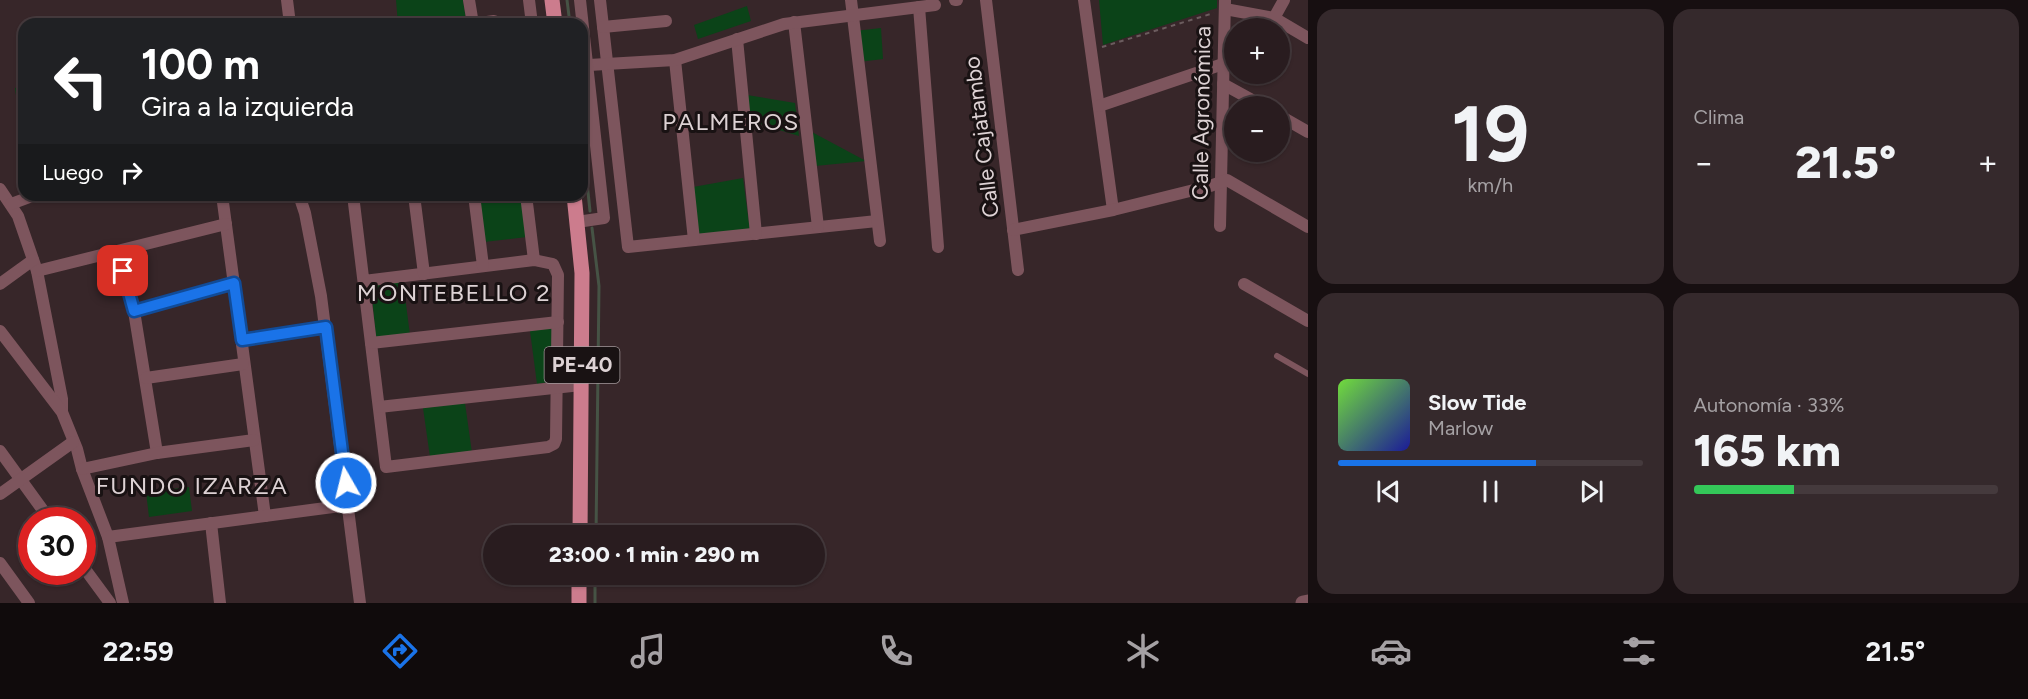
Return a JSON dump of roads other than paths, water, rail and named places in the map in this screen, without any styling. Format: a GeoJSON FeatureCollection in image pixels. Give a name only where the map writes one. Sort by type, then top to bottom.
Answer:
{"type":"FeatureCollection","features":[{"type":"Feature","properties":{"kind":"main road"},"geometry":{"type":"LineString","coordinates":[[552,0],[554,18]]}},
{"type":"Feature","properties":{"kind":"main road","name":"PE-40"},"geometry":{"type":"LineString","coordinates":[[574,201],[582,273],[580,525]]}},
{"type":"Feature","properties":{"kind":"main road"},"geometry":{"type":"LineString","coordinates":[[579,585],[579,603]]}},
{"type":"Feature","properties":{"kind":"street"},"geometry":{"type":"LineString","coordinates":[[287,0],[289,18]]}},
{"type":"Feature","properties":{"kind":"street"},"geometry":{"type":"LineString","coordinates":[[469,0],[472,18]]}},
{"type":"Feature","properties":{"kind":"street"},"geometry":{"type":"LineString","coordinates":[[529,0],[531,18]]}},
{"type":"Feature","properties":{"kind":"street"},"geometry":{"type":"LineString","coordinates":[[580,0],[582,18]]}},
{"type":"Feature","properties":{"kind":"street"},"geometry":{"type":"LineString","coordinates":[[600,0],[628,247],[877,221]]}},
{"type":"Feature","properties":{"kind":"street"},"geometry":{"type":"LineString","coordinates":[[851,0],[880,241]]}},
{"type":"Feature","properties":{"kind":"street","name":"Calle Cajatambo"},"geometry":{"type":"LineString","coordinates":[[986,0],[1018,270]]}},
{"type":"Feature","properties":{"kind":"street"},"geometry":{"type":"LineString","coordinates":[[1084,0],[1113,210]]}},
{"type":"Feature","properties":{"kind":"street"},"geometry":{"type":"LineString","coordinates":[[1225,5],[1274,18],[1284,0]]}},
{"type":"Feature","properties":{"kind":"street"},"geometry":{"type":"LineString","coordinates":[[576,222],[604,218],[588,65],[675,60],[772,26],[935,5]]}},
{"type":"Feature","properties":{"kind":"street","name":"Calle Agronómica"},"geometry":{"type":"LineString","coordinates":[[1220,226],[1225,5]]}},
{"type":"Feature","properties":{"kind":"street"},"geometry":{"type":"LineString","coordinates":[[919,8],[938,247]]}},
{"type":"Feature","properties":{"kind":"street"},"geometry":{"type":"LineString","coordinates":[[603,27],[666,21]]}},
{"type":"Feature","properties":{"kind":"street"},"geometry":{"type":"LineString","coordinates":[[794,22],[818,227]]}},
{"type":"Feature","properties":{"kind":"street"},"geometry":{"type":"LineString","coordinates":[[1290,27],[1308,38]]}},
{"type":"Feature","properties":{"kind":"street"},"geometry":{"type":"LineString","coordinates":[[736,39],[756,234]]}},
{"type":"Feature","properties":{"kind":"street"},"geometry":{"type":"LineString","coordinates":[[675,60],[694,240]]}},
{"type":"Feature","properties":{"kind":"street"},"geometry":{"type":"LineString","coordinates":[[1099,106],[1223,64]]}},
{"type":"Feature","properties":{"kind":"street"},"geometry":{"type":"LineString","coordinates":[[1223,84],[1245,96]]}},
{"type":"Feature","properties":{"kind":"street"},"geometry":{"type":"LineString","coordinates":[[1290,122],[1308,132]]}},
{"type":"Feature","properties":{"kind":"street"},"geometry":{"type":"LineString","coordinates":[[1014,230],[1113,210],[1227,180],[1308,227]]}},
{"type":"Feature","properties":{"kind":"street"},"geometry":{"type":"LineString","coordinates":[[0,189],[11,204],[24,230],[35,266],[62,399],[62,412]]}},
{"type":"Feature","properties":{"kind":"street"},"geometry":{"type":"LineString","coordinates":[[11,204],[19,201]]}},
{"type":"Feature","properties":{"kind":"street"},"geometry":{"type":"LineString","coordinates":[[223,201],[265,516]]}},
{"type":"Feature","properties":{"kind":"street"},"geometry":{"type":"LineString","coordinates":[[301,201],[315,259],[326,327],[360,603]]}},
{"type":"Feature","properties":{"kind":"street"},"geometry":{"type":"LineString","coordinates":[[355,201],[371,343],[387,467],[548,447],[554,444],[558,386],[558,274],[553,264],[534,260],[364,281]]}},
{"type":"Feature","properties":{"kind":"street"},"geometry":{"type":"LineString","coordinates":[[415,201],[424,274]]}},
{"type":"Feature","properties":{"kind":"street"},"geometry":{"type":"LineString","coordinates":[[475,201],[483,266]]}},
{"type":"Feature","properties":{"kind":"street"},"geometry":{"type":"LineString","coordinates":[[527,201],[534,260]]}},
{"type":"Feature","properties":{"kind":"street"},"geometry":{"type":"LineString","coordinates":[[0,284],[35,266],[117,251],[226,224]]}},
{"type":"Feature","properties":{"kind":"street"},"geometry":{"type":"LineString","coordinates":[[117,251],[134,311],[157,453]]}},
{"type":"Feature","properties":{"kind":"street"},"geometry":{"type":"LineString","coordinates":[[134,311],[234,283]]}},
{"type":"Feature","properties":{"kind":"street"},"geometry":{"type":"LineString","coordinates":[[1244,284],[1308,321]]}},
{"type":"Feature","properties":{"kind":"street"},"geometry":{"type":"LineString","coordinates":[[371,343],[558,322]]}},
{"type":"Feature","properties":{"kind":"street"},"geometry":{"type":"LineString","coordinates":[[242,340],[326,327]]}},
{"type":"Feature","properties":{"kind":"street"},"geometry":{"type":"LineString","coordinates":[[0,331],[62,412],[108,537],[123,603]]}},
{"type":"Feature","properties":{"kind":"street"},"geometry":{"type":"LineString","coordinates":[[146,378],[243,364]]}},
{"type":"Feature","properties":{"kind":"street"},"geometry":{"type":"LineString","coordinates":[[379,407],[581,385]]}},
{"type":"Feature","properties":{"kind":"street"},"geometry":{"type":"LineString","coordinates":[[82,469],[157,453],[254,440]]}},
{"type":"Feature","properties":{"kind":"street"},"geometry":{"type":"LineString","coordinates":[[0,494],[73,442]]}},
{"type":"Feature","properties":{"kind":"street"},"geometry":{"type":"LineString","coordinates":[[0,451],[40,507]]}},
{"type":"Feature","properties":{"kind":"street"},"geometry":{"type":"LineString","coordinates":[[108,537],[348,505]]}},
{"type":"Feature","properties":{"kind":"street"},"geometry":{"type":"LineString","coordinates":[[211,524],[220,603]]}},
{"type":"Feature","properties":{"kind":"street"},"geometry":{"type":"LineString","coordinates":[[0,563],[29,603]]}},
{"type":"Feature","properties":{"kind":"street"},"geometry":{"type":"LineString","coordinates":[[96,584],[110,603]]}},
{"type":"Feature","properties":{"kind":"street"},"geometry":{"type":"LineString","coordinates":[[1303,603],[1308,602]]}},
{"type":"Feature","properties":{"kind":"lane"},"geometry":{"type":"LineString","coordinates":[[1277,356],[1308,374]]}},
{"type":"Feature","properties":{"kind":"waterway"},"geometry":{"type":"LineString","coordinates":[[567,0],[569,18]]}},
{"type":"Feature","properties":{"kind":"waterway"},"geometry":{"type":"LineString","coordinates":[[588,192],[590,211]]}},
{"type":"Feature","properties":{"kind":"waterway"},"geometry":{"type":"LineString","coordinates":[[592,228],[599,286],[596,525]]}},
{"type":"Feature","properties":{"kind":"waterway"},"geometry":{"type":"LineString","coordinates":[[595,585],[595,603]]}},
{"type":"Feature","properties":{"kind":"district","name":"PALMEROS"},"geometry":{"type":"Point","coordinates":[731,122]}},
{"type":"Feature","properties":{"kind":"district","name":"MONTEBELLO 2"},"geometry":{"type":"Point","coordinates":[454,293]}},
{"type":"Feature","properties":{"kind":"district","name":"FUNDO IZARZA"},"geometry":{"type":"Point","coordinates":[192,486]}}]}
